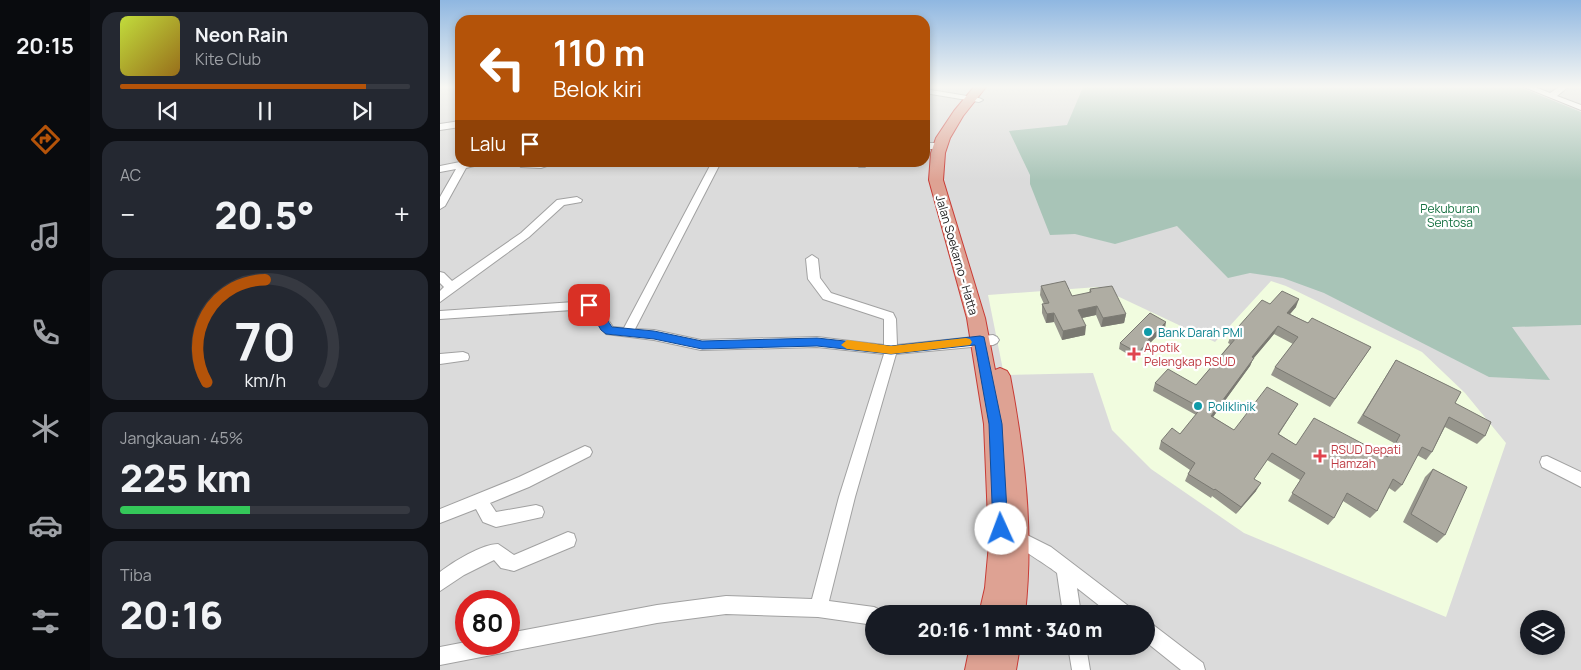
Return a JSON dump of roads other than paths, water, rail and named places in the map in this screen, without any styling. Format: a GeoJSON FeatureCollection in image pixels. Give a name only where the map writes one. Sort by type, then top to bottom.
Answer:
{"type":"FeatureCollection","features":[{"type":"Feature","properties":{"kind":"highway","name":"Jalan Soekarno - Hatta"},"geometry":{"type":"LineString","coordinates":[[957,118],[933,146],[936,180],[976,318],[986,340],[1009,425],[1019,539],[1013,605]]}},
{"type":"Feature","properties":{"kind":"highway","name":"Jalan Soekarno - Hatta"},"geometry":{"type":"LineString","coordinates":[[965,118],[953,138],[948,158],[947,176],[950,196],[983,300],[995,424],[1001,544],[998,588],[994,605]]}},
{"type":"Feature","properties":{"kind":"highway"},"geometry":{"type":"LineString","coordinates":[[979,670],[982,655]]}},
{"type":"Feature","properties":{"kind":"highway"},"geometry":{"type":"LineString","coordinates":[[1002,670],[1004,655]]}},
{"type":"Feature","properties":{"kind":"street"},"geometry":{"type":"LineString","coordinates":[[440,127],[455,125]]}},
{"type":"Feature","properties":{"kind":"street"},"geometry":{"type":"LineString","coordinates":[[440,169],[455,166]]}},
{"type":"Feature","properties":{"kind":"street"},"geometry":{"type":"LineString","coordinates":[[440,206],[462,167]]}},
{"type":"Feature","properties":{"kind":"street"},"geometry":{"type":"LineString","coordinates":[[627,333],[714,167]]}},
{"type":"Feature","properties":{"kind":"street"},"geometry":{"type":"LineString","coordinates":[[440,298],[451,287],[525,235],[561,202],[577,200]]}},
{"type":"Feature","properties":{"kind":"street"},"geometry":{"type":"LineString","coordinates":[[812,259],[814,279],[828,296],[888,316],[890,319],[891,350],[847,497],[818,608]]}},
{"type":"Feature","properties":{"kind":"street"},"geometry":{"type":"LineString","coordinates":[[440,276],[451,287]]}},
{"type":"Feature","properties":{"kind":"street"},"geometry":{"type":"LineString","coordinates":[[440,315],[589,305],[594,309],[607,330],[668,337],[702,345],[817,342],[891,350],[986,340]]}},
{"type":"Feature","properties":{"kind":"street"},"geometry":{"type":"LineString","coordinates":[[440,359],[463,357]]}},
{"type":"Feature","properties":{"kind":"street"},"geometry":{"type":"LineString","coordinates":[[440,516],[480,500],[585,452]]}},
{"type":"Feature","properties":{"kind":"street"},"geometry":{"type":"LineString","coordinates":[[1547,462],[1581,480]]}},
{"type":"Feature","properties":{"kind":"street"},"geometry":{"type":"LineString","coordinates":[[480,500],[489,516],[496,520],[536,512]]}},
{"type":"Feature","properties":{"kind":"street"},"geometry":{"type":"LineString","coordinates":[[1019,539],[1039,549],[1112,605]]}},
{"type":"Feature","properties":{"kind":"street"},"geometry":{"type":"LineString","coordinates":[[440,582],[458,569],[493,552],[498,552],[504,560],[514,562],[568,540]]}},
{"type":"Feature","properties":{"kind":"street"},"geometry":{"type":"LineString","coordinates":[[1065,569],[1071,605]]}},
{"type":"Feature","properties":{"kind":"street"},"geometry":{"type":"LineString","coordinates":[[520,640],[657,614],[726,606],[818,608],[865,615]]}},
{"type":"Feature","properties":{"kind":"street"},"geometry":{"type":"LineString","coordinates":[[1155,637],[1196,670]]}},
{"type":"Feature","properties":{"kind":"street"},"geometry":{"type":"LineString","coordinates":[[440,656],[455,653]]}},
{"type":"Feature","properties":{"kind":"street"},"geometry":{"type":"LineString","coordinates":[[1079,655],[1081,670]]}},
{"type":"Feature","properties":{"kind":"place","name":"Bank Darah PMI"},"geometry":{"type":"Point","coordinates":[1148,332]}},
{"type":"Feature","properties":{"kind":"place","name":"Apotik Pelengkap RSUD"},"geometry":{"type":"Point","coordinates":[1134,354]}},
{"type":"Feature","properties":{"kind":"place","name":"Poliklinik"},"geometry":{"type":"Point","coordinates":[1198,406]}},
{"type":"Feature","properties":{"kind":"place","name":"RSUD Depati Hamzah"},"geometry":{"type":"Point","coordinates":[1320,456]}},
{"type":"Feature","properties":{"kind":"park label","name":"Pekuburan Sentosa"},"geometry":{"type":"Point","coordinates":[1450,215]}}]}
